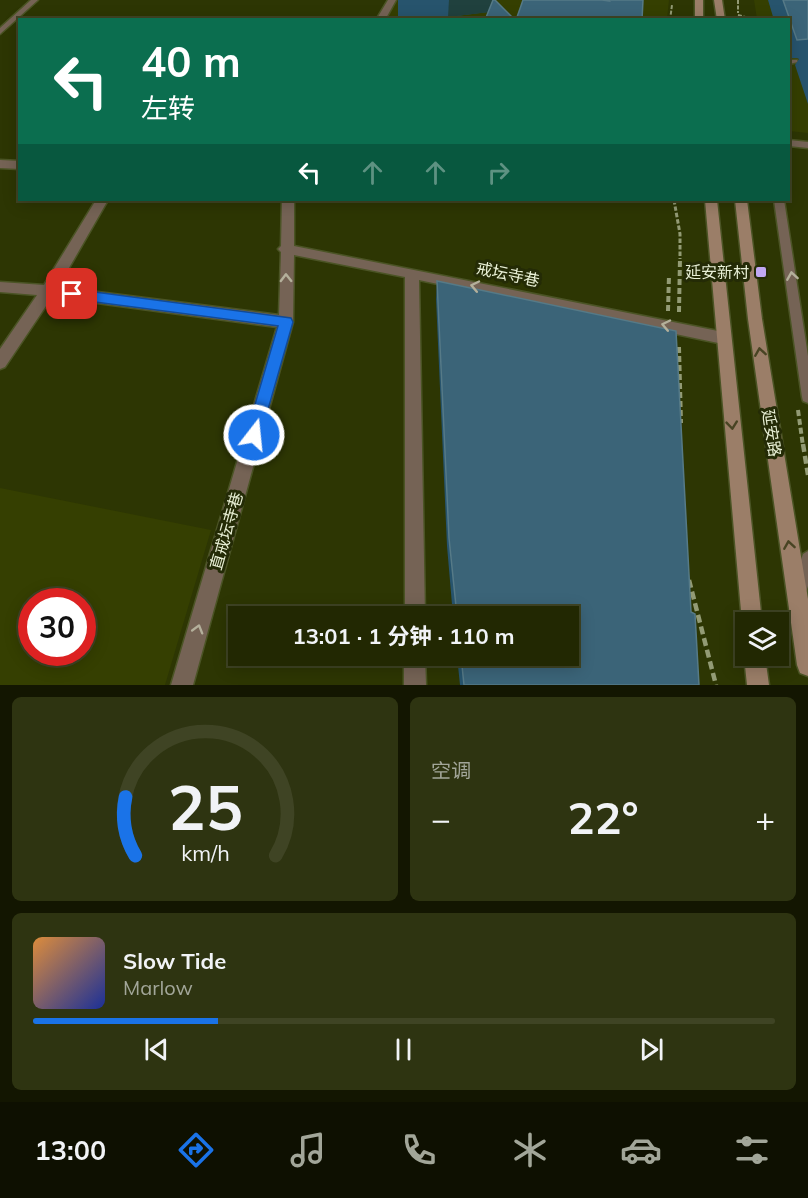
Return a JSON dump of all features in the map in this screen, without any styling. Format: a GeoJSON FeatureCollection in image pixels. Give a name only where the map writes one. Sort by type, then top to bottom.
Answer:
{"type":"FeatureCollection","features":[{"type":"Feature","properties":{"kind":"main road"},"geometry":{"type":"LineString","coordinates":[[699,0],[699,18]]}},
{"type":"Feature","properties":{"kind":"main road"},"geometry":{"type":"LineString","coordinates":[[718,0],[721,18]]}},
{"type":"Feature","properties":{"kind":"main road"},"geometry":{"type":"LineString","coordinates":[[728,0],[734,17]]}},
{"type":"Feature","properties":{"kind":"main road"},"geometry":{"type":"LineString","coordinates":[[711,201],[751,612]]}},
{"type":"Feature","properties":{"kind":"main road","name":"延安路"},"geometry":{"type":"LineString","coordinates":[[741,201],[756,319],[802,597],[808,665]]}},
{"type":"Feature","properties":{"kind":"main road"},"geometry":{"type":"LineString","coordinates":[[756,666],[758,685]]}},
{"type":"Feature","properties":{"kind":"street"},"geometry":{"type":"LineString","coordinates":[[381,18],[392,0]]}},
{"type":"Feature","properties":{"kind":"street"},"geometry":{"type":"LineString","coordinates":[[790,143],[808,145]]}},
{"type":"Feature","properties":{"kind":"street"},"geometry":{"type":"LineString","coordinates":[[0,164],[18,165]]}},
{"type":"Feature","properties":{"kind":"street"},"geometry":{"type":"LineString","coordinates":[[0,362],[48,291],[101,201]]}},
{"type":"Feature","properties":{"kind":"street","name":"直戒坛寺巷"},"geometry":{"type":"LineString","coordinates":[[182,685],[286,322],[285,249],[288,201]]}},
{"type":"Feature","properties":{"kind":"street","name":"戒坛寺巷"},"geometry":{"type":"LineString","coordinates":[[285,249],[723,338]]}},
{"type":"Feature","properties":{"kind":"street"},"geometry":{"type":"LineString","coordinates":[[412,273],[415,606]]}},
{"type":"Feature","properties":{"kind":"street"},"geometry":{"type":"LineString","coordinates":[[0,288],[48,291],[286,322]]}},
{"type":"Feature","properties":{"kind":"street"},"geometry":{"type":"LineString","coordinates":[[415,666],[415,685]]}},
{"type":"Feature","properties":{"kind":"lane"},"geometry":{"type":"LineString","coordinates":[[0,32],[35,0]]}},
{"type":"Feature","properties":{"kind":"lane"},"geometry":{"type":"LineString","coordinates":[[779,201],[808,397]]}},
{"type":"Feature","properties":{"kind":"lane"},"geometry":{"type":"LineString","coordinates":[[802,597],[808,559]]}},
{"type":"Feature","properties":{"kind":"path"},"geometry":{"type":"LineString","coordinates":[[670,18],[672,5]]}},
{"type":"Feature","properties":{"kind":"path"},"geometry":{"type":"LineString","coordinates":[[674,201],[680,234],[678,328],[681,430]]}},
{"type":"Feature","properties":{"kind":"path"},"geometry":{"type":"LineString","coordinates":[[668,317],[669,275]]}},
{"type":"Feature","properties":{"kind":"path"},"geometry":{"type":"LineString","coordinates":[[688,578],[716,685]]}},
{"type":"Feature","properties":{"kind":"shaded area"},"geometry":{"type":"Polygon","coordinates":[[[394,0],[669,0],[667,18],[382,18],[394,0]]]}},
{"type":"Feature","properties":{"kind":"shaded area"},"geometry":{"type":"Polygon","coordinates":[[[754,0],[808,0],[808,133],[790,131],[790,18],[757,18],[754,0]]]}},
{"type":"Feature","properties":{"kind":"shaded area"},"geometry":{"type":"Polygon","coordinates":[[[0,488],[211,530],[165,685],[0,685],[0,488]]]}},
{"type":"Feature","properties":{"kind":"building"},"geometry":{"type":"Polygon","coordinates":[[[495,0],[513,18],[486,18],[495,0]]]}},
{"type":"Feature","properties":{"kind":"building"},"geometry":{"type":"Polygon","coordinates":[[[523,0],[643,0],[642,18],[517,18],[523,0]]]}},
{"type":"Feature","properties":{"kind":"building"},"geometry":{"type":"Polygon","coordinates":[[[783,0],[808,0],[808,39],[797,40],[783,0]]]}},
{"type":"Feature","properties":{"kind":"building"},"geometry":{"type":"Polygon","coordinates":[[[437,281],[676,331],[691,612],[695,614],[699,685],[464,685],[462,666],[579,666],[579,606],[456,606],[449,538],[437,281]]]}},
{"type":"Feature","properties":{"kind":"place","name":"延安新村"},"geometry":{"type":"Point","coordinates":[761,272]}},
{"type":"Feature","properties":{"kind":"route"},"geometry":{"type":"LineString","coordinates":[[72,294],[286,322],[254,435]]}}]}
